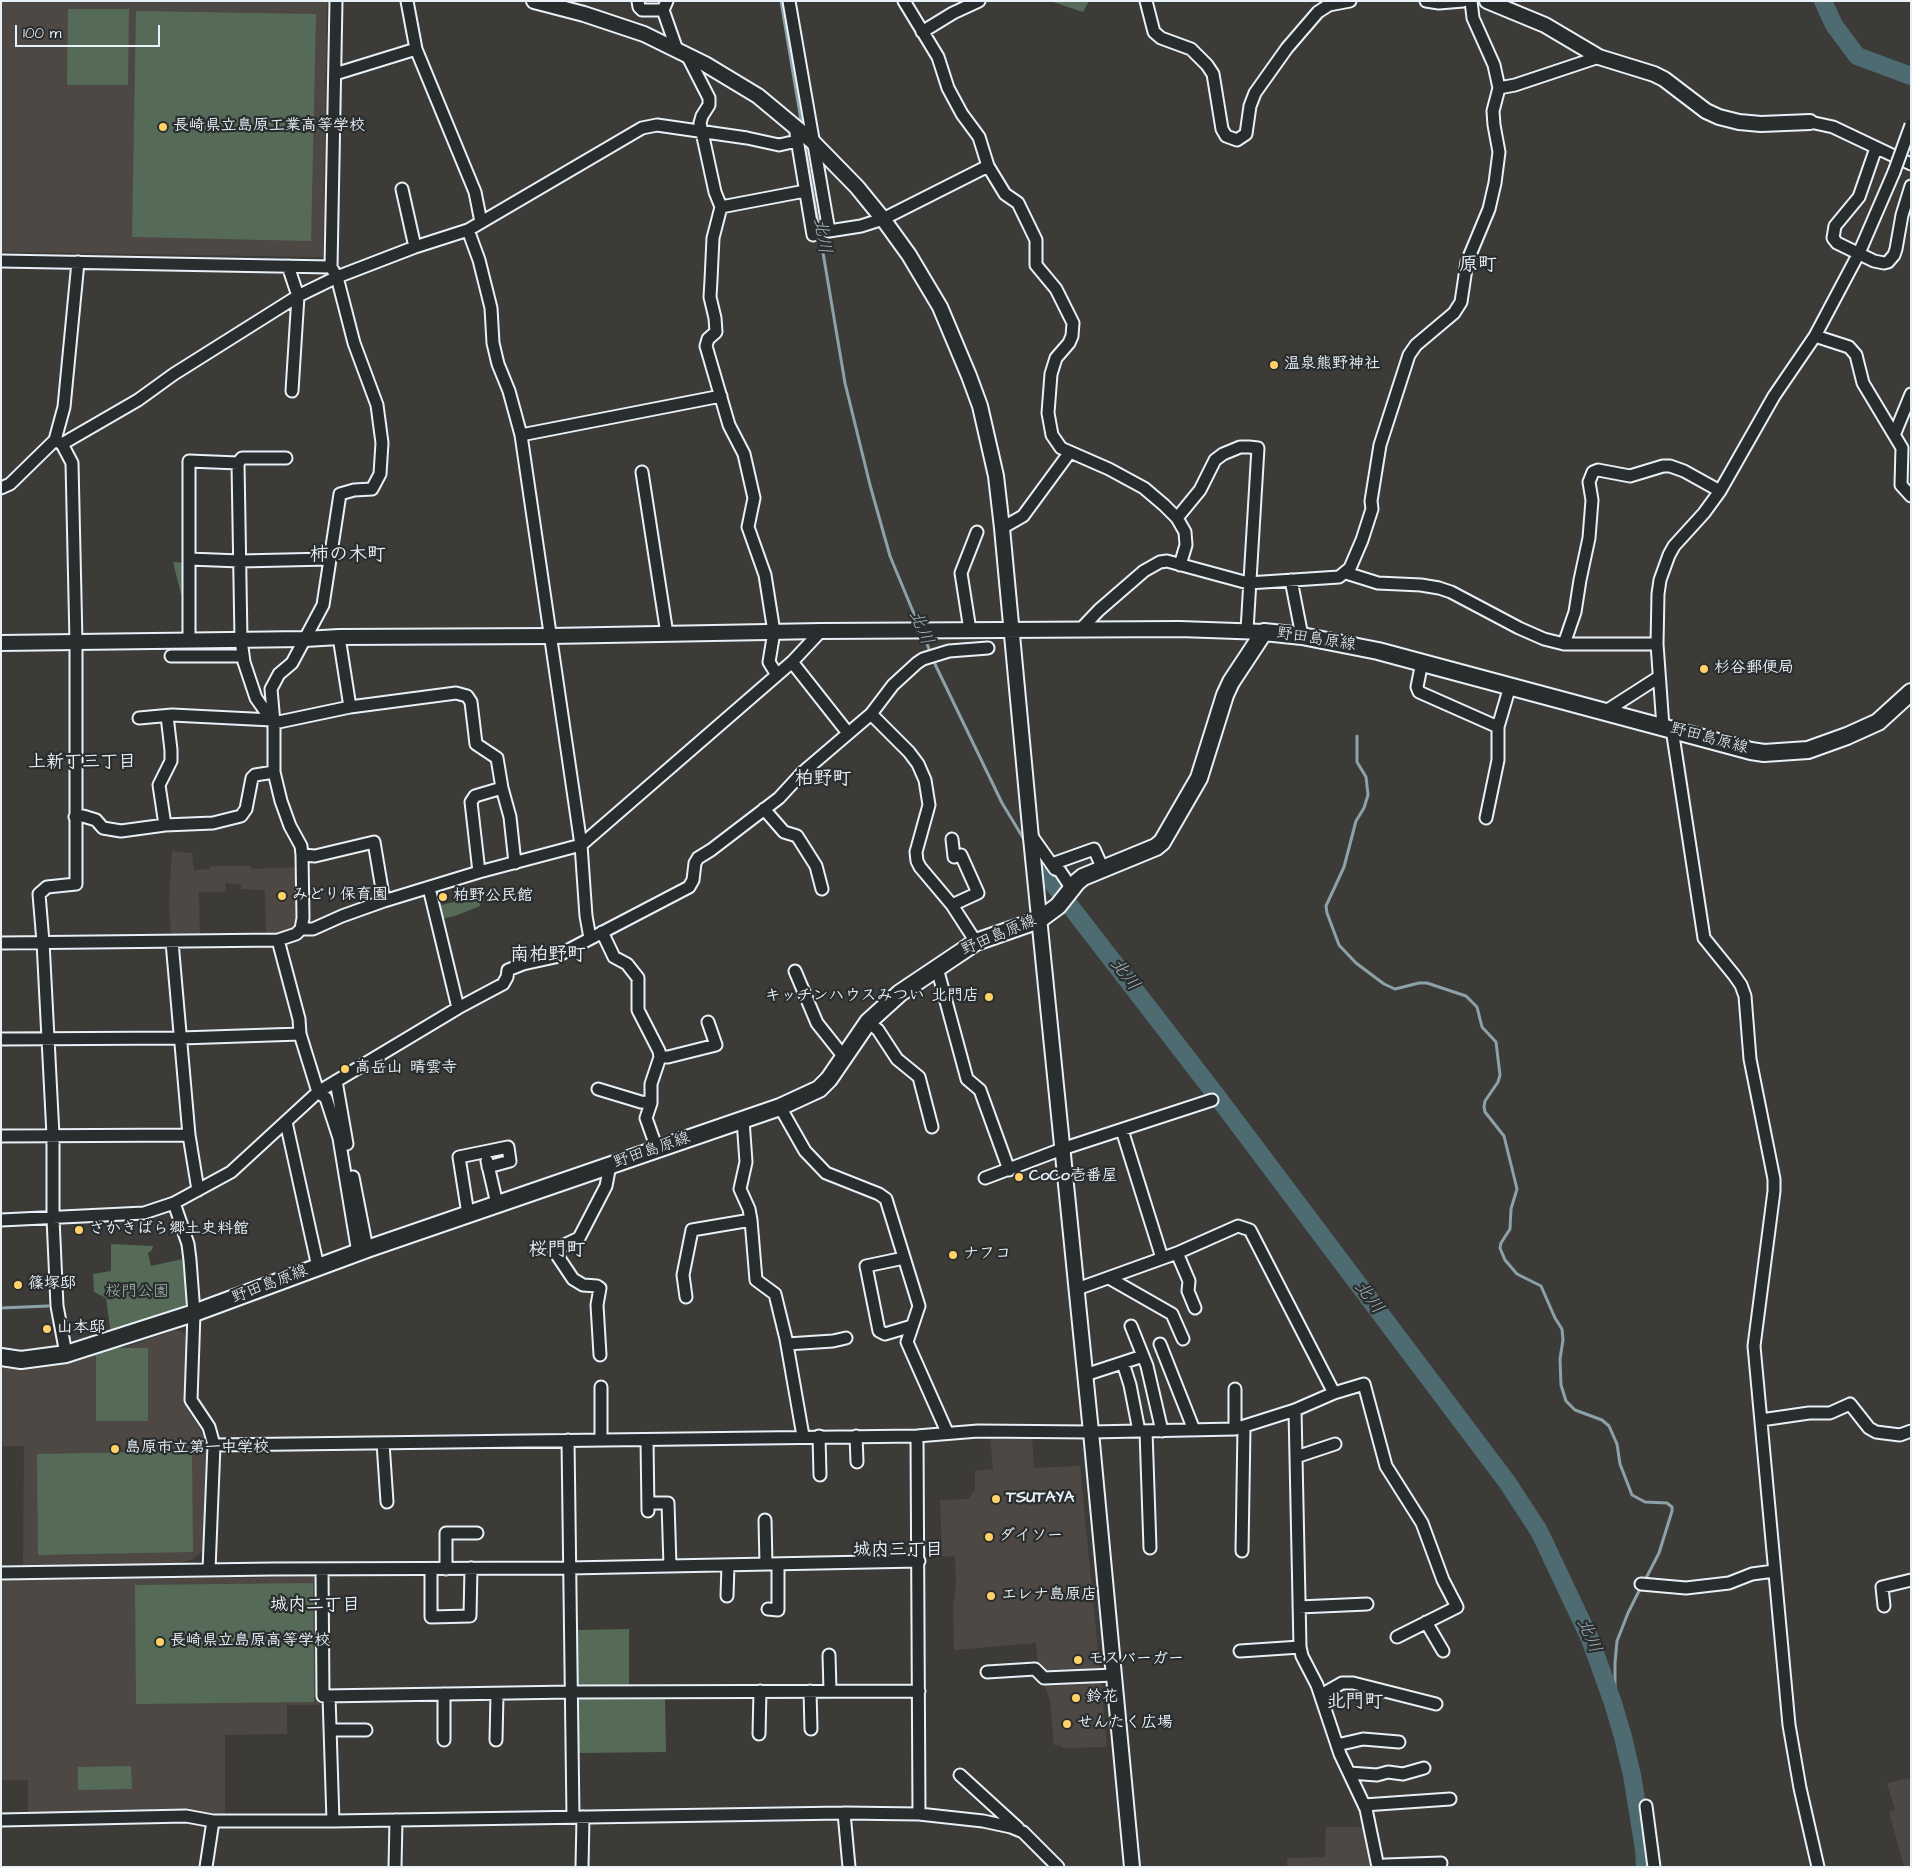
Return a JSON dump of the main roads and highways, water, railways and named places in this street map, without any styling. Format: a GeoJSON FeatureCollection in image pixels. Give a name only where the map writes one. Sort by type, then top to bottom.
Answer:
{"type":"FeatureCollection","features":[{"type":"Feature","properties":{"kind":"main road","name":"野田島原線"},"geometry":{"type":"LineString","coordinates":[[1,1357],[21,1360],[66,1354],[194,1313],[362,1251],[780,1107],[820,1089],[829,1080],[868,1022],[900,993],[976,942],[1039,920],[1052,912],[1084,877],[1156,847],[1167,836],[1203,769],[1225,695],[1231,682],[1264,632],[1302,636],[1378,651],[1758,752],[1775,753],[1808,750],[1847,736],[1878,722],[1911,692]]}},
{"type":"Feature","properties":{"kind":"waterway","name":"北川"},"geometry":{"type":"LineString","coordinates":[[781,1],[802,126]]}},
{"type":"Feature","properties":{"kind":"waterway"},"geometry":{"type":"LineString","coordinates":[[1823,1],[1834,25],[1857,56],[1911,76]]}},
{"type":"Feature","properties":{"kind":"waterway","name":"北川"},"geometry":{"type":"LineString","coordinates":[[804,140],[845,383],[890,556],[919,626]]}},
{"type":"Feature","properties":{"kind":"waterway","name":"北川"},"geometry":{"type":"LineString","coordinates":[[923,634],[931,654]]}},
{"type":"Feature","properties":{"kind":"waterway","name":"北川"},"geometry":{"type":"LineString","coordinates":[[933,660],[1002,803],[1025,841]]}},
{"type":"Feature","properties":{"kind":"waterway"},"geometry":{"type":"LineString","coordinates":[[1357,736],[1357,762],[1366,777],[1368,795],[1364,808],[1356,821],[1344,867],[1326,906],[1327,913],[1339,945],[1356,963],[1384,984],[1395,989],[1427,983],[1466,996],[1477,1007],[1482,1027],[1496,1042],[1500,1075],[1498,1082],[1485,1101],[1484,1107],[1485,1112],[1504,1136],[1517,1189],[1511,1209],[1510,1229],[1500,1248],[1505,1260],[1517,1274],[1541,1286],[1562,1329],[1561,1385],[1566,1401],[1575,1410],[1602,1420],[1609,1426],[1617,1444],[1620,1464],[1632,1495],[1645,1502],[1667,1503],[1672,1507],[1659,1553],[1644,1582]]}},
{"type":"Feature","properties":{"kind":"waterway","name":"北川"},"geometry":{"type":"LineString","coordinates":[[1039,863],[1047,876]]}},
{"type":"Feature","properties":{"kind":"waterway","name":"北川"},"geometry":{"type":"LineString","coordinates":[[1047,876],[1216,1095],[1507,1482],[1539,1531],[1590,1639],[1613,1703],[1632,1775],[1644,1849],[1645,1867]]}},
{"type":"Feature","properties":{"kind":"waterway"},"geometry":{"type":"LineString","coordinates":[[1,1308],[48,1306]]}},
{"type":"Feature","properties":{"kind":"waterway"},"geometry":{"type":"LineString","coordinates":[[1613,1703],[1617,1641],[1641,1587]]}},
{"type":"Feature","properties":{"kind":"place","name":"長崎県立島原工業高等学校"},"geometry":{"type":"Point","coordinates":[163,127]}},
{"type":"Feature","properties":{"kind":"place","name":"温泉熊野神社"},"geometry":{"type":"Point","coordinates":[1274,365]}},
{"type":"Feature","properties":{"kind":"place","name":"杉谷郵便局"},"geometry":{"type":"Point","coordinates":[1704,669]}},
{"type":"Feature","properties":{"kind":"place","name":"みどり保育園"},"geometry":{"type":"Point","coordinates":[282,896]}},
{"type":"Feature","properties":{"kind":"place","name":"柏野公民館"},"geometry":{"type":"Point","coordinates":[443,897]}},
{"type":"Feature","properties":{"kind":"place","name":"キッチンハウスみつい 北門店"},"geometry":{"type":"Point","coordinates":[989,997]}},
{"type":"Feature","properties":{"kind":"place","name":"高岳山 晴雲寺"},"geometry":{"type":"Point","coordinates":[345,1069]}},
{"type":"Feature","properties":{"kind":"place","name":"CoCo壱番屋"},"geometry":{"type":"Point","coordinates":[1019,1177]}},
{"type":"Feature","properties":{"kind":"place","name":"さかきばら郷土史料館"},"geometry":{"type":"Point","coordinates":[79,1230]}},
{"type":"Feature","properties":{"kind":"place","name":"ナフコ"},"geometry":{"type":"Point","coordinates":[953,1255]}},
{"type":"Feature","properties":{"kind":"place","name":"篠塚邸"},"geometry":{"type":"Point","coordinates":[18,1285]}},
{"type":"Feature","properties":{"kind":"place","name":"山本邸"},"geometry":{"type":"Point","coordinates":[47,1329]}},
{"type":"Feature","properties":{"kind":"place","name":"島原市立第一中学校"},"geometry":{"type":"Point","coordinates":[115,1449]}},
{"type":"Feature","properties":{"kind":"place","name":"TSUTAYA"},"geometry":{"type":"Point","coordinates":[996,1499]}},
{"type":"Feature","properties":{"kind":"place","name":"ダイソー"},"geometry":{"type":"Point","coordinates":[989,1537]}},
{"type":"Feature","properties":{"kind":"place","name":"エレナ島原店"},"geometry":{"type":"Point","coordinates":[991,1596]}},
{"type":"Feature","properties":{"kind":"place","name":"長崎県立島原高等学校"},"geometry":{"type":"Point","coordinates":[160,1642]}},
{"type":"Feature","properties":{"kind":"place","name":"モスバーガー"},"geometry":{"type":"Point","coordinates":[1078,1660]}},
{"type":"Feature","properties":{"kind":"place","name":"鈴花"},"geometry":{"type":"Point","coordinates":[1076,1698]}},
{"type":"Feature","properties":{"kind":"place","name":"せんたく広場"},"geometry":{"type":"Point","coordinates":[1067,1724]}},
{"type":"Feature","properties":{"kind":"district","name":"原町"},"geometry":{"type":"Point","coordinates":[1478,266]}},
{"type":"Feature","properties":{"kind":"district","name":"柿の木町"},"geometry":{"type":"Point","coordinates":[348,556]}},
{"type":"Feature","properties":{"kind":"district","name":"上新丁三丁目"},"geometry":{"type":"Point","coordinates":[82,763]}},
{"type":"Feature","properties":{"kind":"district","name":"柏野町"},"geometry":{"type":"Point","coordinates":[823,780]}},
{"type":"Feature","properties":{"kind":"district","name":"南柏野町"},"geometry":{"type":"Point","coordinates":[548,956]}},
{"type":"Feature","properties":{"kind":"district","name":"桜門町"},"geometry":{"type":"Point","coordinates":[557,1251]}},
{"type":"Feature","properties":{"kind":"district","name":"城内三丁目"},"geometry":{"type":"Point","coordinates":[898,1551]}},
{"type":"Feature","properties":{"kind":"district","name":"城内二丁目"},"geometry":{"type":"Point","coordinates":[315,1606]}},
{"type":"Feature","properties":{"kind":"district","name":"北門町"},"geometry":{"type":"Point","coordinates":[1355,1703]}},
{"type":"Feature","properties":{"kind":"park label","name":"桜門公園"},"geometry":{"type":"Point","coordinates":[137,1293]}}]}
